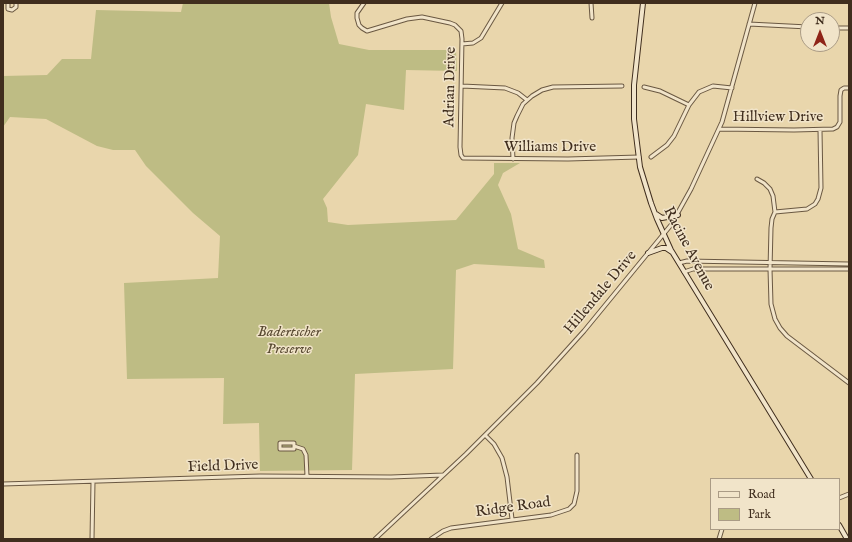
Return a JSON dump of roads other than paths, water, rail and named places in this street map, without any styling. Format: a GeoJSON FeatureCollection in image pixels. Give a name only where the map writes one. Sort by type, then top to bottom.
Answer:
{"type":"FeatureCollection","features":[{"type":"Feature","properties":{"kind":"main road","name":"Racine Avenue"},"geometry":{"type":"LineString","coordinates":[[643,3],[633,99],[634,123],[638,157],[654,212],[664,236],[684,272],[810,478]]}},
{"type":"Feature","properties":{"kind":"main road"},"geometry":{"type":"LineString","coordinates":[[654,212],[662,218],[678,215]]}},
{"type":"Feature","properties":{"kind":"main road"},"geometry":{"type":"LineString","coordinates":[[648,253],[662,248],[666,248],[673,252]]}},
{"type":"Feature","properties":{"kind":"main road"},"geometry":{"type":"LineString","coordinates":[[840,527],[847,539]]}},
{"type":"Feature","properties":{"kind":"street"},"geometry":{"type":"LineString","coordinates":[[8,3],[8,9],[12,10],[16,7],[16,3]]}},
{"type":"Feature","properties":{"kind":"street","name":"Adrian Drive"},"geometry":{"type":"LineString","coordinates":[[364,3],[356,15],[359,25],[364,30],[373,30],[407,19],[427,18],[455,25],[461,31],[462,86],[460,147],[462,157]]}},
{"type":"Feature","properties":{"kind":"street"},"geometry":{"type":"LineString","coordinates":[[462,44],[473,43],[481,38],[502,3]]}},
{"type":"Feature","properties":{"kind":"street"},"geometry":{"type":"LineString","coordinates":[[591,3],[592,18]]}},
{"type":"Feature","properties":{"kind":"street","name":"Hillendale Drive"},"geometry":{"type":"LineString","coordinates":[[375,539],[485,435],[563,355],[664,236],[678,215],[719,129],[732,88],[755,3]]}},
{"type":"Feature","properties":{"kind":"street"},"geometry":{"type":"LineString","coordinates":[[749,24],[800,27]]}},
{"type":"Feature","properties":{"kind":"street"},"geometry":{"type":"LineString","coordinates":[[462,86],[505,88],[518,93],[527,100]]}},
{"type":"Feature","properties":{"kind":"street"},"geometry":{"type":"LineString","coordinates":[[512,159],[514,123],[519,110],[527,100],[542,90],[553,87],[622,86]]}},
{"type":"Feature","properties":{"kind":"street"},"geometry":{"type":"LineString","coordinates":[[651,157],[667,145],[674,136],[689,105],[699,92],[708,87],[716,86],[732,88]]}},
{"type":"Feature","properties":{"kind":"street"},"geometry":{"type":"LineString","coordinates":[[644,87],[660,91],[689,105]]}},
{"type":"Feature","properties":{"kind":"street","name":"Hillview Drive"},"geometry":{"type":"LineString","coordinates":[[719,129],[834,129],[839,125],[840,93],[842,89],[849,88]]}},
{"type":"Feature","properties":{"kind":"street"},"geometry":{"type":"LineString","coordinates":[[775,212],[807,209],[818,199],[821,188],[820,130]]}},
{"type":"Feature","properties":{"kind":"street","name":"Williams Drive"},"geometry":{"type":"LineString","coordinates":[[462,157],[469,159],[512,159],[638,157]]}},
{"type":"Feature","properties":{"kind":"street"},"geometry":{"type":"LineString","coordinates":[[757,179],[770,189],[773,196],[775,212],[771,228],[770,269],[771,304],[775,319],[780,328],[791,340],[849,382]]}},
{"type":"Feature","properties":{"kind":"street"},"geometry":{"type":"LineString","coordinates":[[679,263],[687,261],[849,264]]}},
{"type":"Feature","properties":{"kind":"street"},"geometry":{"type":"LineString","coordinates":[[684,272],[693,269],[849,269]]}},
{"type":"Feature","properties":{"kind":"street"},"geometry":{"type":"LineString","coordinates":[[485,435],[497,448],[502,458],[507,477],[512,519]]}},
{"type":"Feature","properties":{"kind":"street"},"geometry":{"type":"LineString","coordinates":[[294,446],[294,449],[280,449],[280,443],[294,443],[294,446],[303,449],[306,455],[307,476]]}},
{"type":"Feature","properties":{"kind":"street","name":"Ridge Road"},"geometry":{"type":"LineString","coordinates":[[431,539],[443,531],[451,528],[556,514],[572,507],[577,492],[577,455]]}},
{"type":"Feature","properties":{"kind":"street","name":"Field Drive"},"geometry":{"type":"LineString","coordinates":[[3,484],[307,476],[443,476]]}},
{"type":"Feature","properties":{"kind":"street"},"geometry":{"type":"LineString","coordinates":[[92,539],[93,482]]}},
{"type":"Feature","properties":{"kind":"park label","name":"Badertscher Preserve"},"geometry":{"type":"Point","coordinates":[289,342]}}]}
